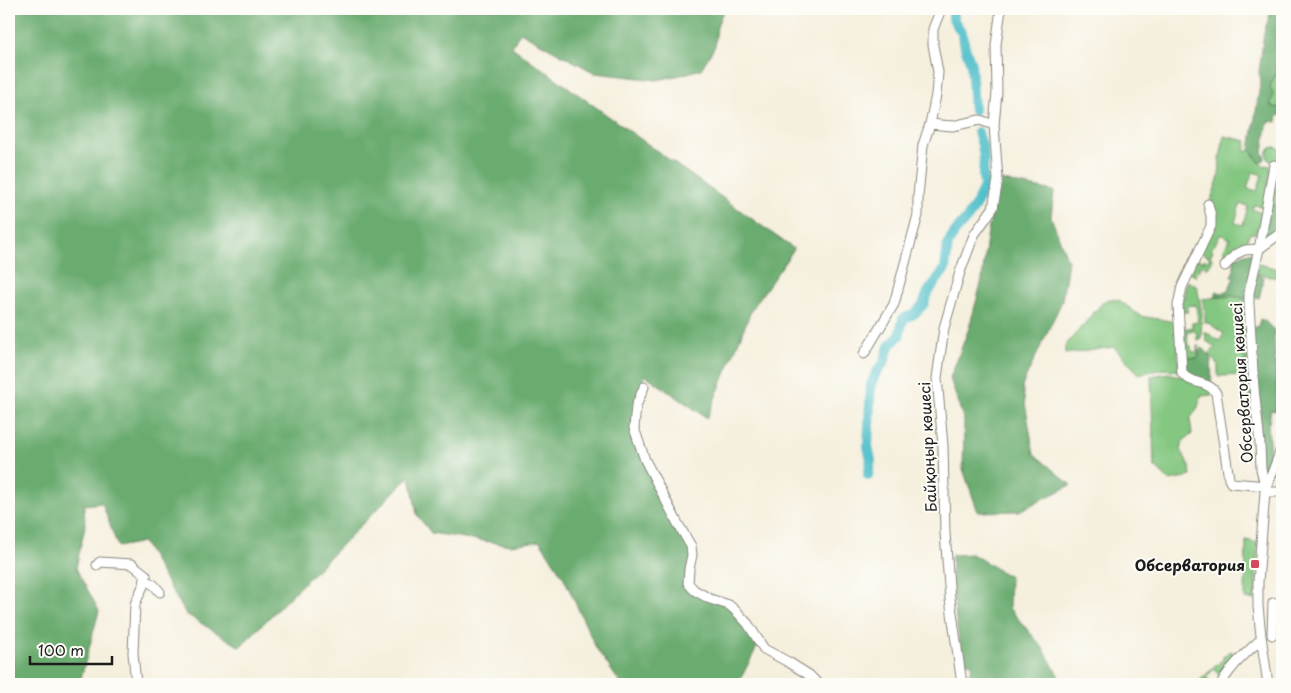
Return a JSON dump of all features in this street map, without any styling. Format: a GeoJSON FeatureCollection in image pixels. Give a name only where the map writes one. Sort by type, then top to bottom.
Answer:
{"type":"FeatureCollection","features":[{"type":"Feature","properties":{"kind":"street"},"geometry":{"type":"LineString","coordinates":[[864,354],[894,304],[918,215],[923,145],[936,95],[938,72],[933,45],[933,29],[941,9]]}},
{"type":"Feature","properties":{"kind":"street","name":"Байқоңыр көшесі"},"geometry":{"type":"LineString","coordinates":[[962,684],[950,599],[944,533],[943,446],[936,378],[944,328],[960,272],[974,235],[993,208],[998,180],[994,125],[997,92],[996,45],[1001,9]]}},
{"type":"Feature","properties":{"kind":"street"},"geometry":{"type":"LineString","coordinates":[[930,124],[952,126],[980,120],[994,125]]}},
{"type":"Feature","properties":{"kind":"street","name":"Обсерватория көшесі"},"geometry":{"type":"LineString","coordinates":[[1266,489],[1261,469],[1249,293],[1274,165]]}},
{"type":"Feature","properties":{"kind":"street"},"geometry":{"type":"LineString","coordinates":[[1208,204],[1211,226],[1179,297],[1182,373],[1186,378],[1210,386],[1216,393],[1228,479],[1231,483],[1282,492]]}},
{"type":"Feature","properties":{"kind":"street"},"geometry":{"type":"LineString","coordinates":[[1225,266],[1236,254],[1245,250],[1258,249],[1282,232]]}},
{"type":"Feature","properties":{"kind":"street"},"geometry":{"type":"LineString","coordinates":[[644,387],[636,406],[634,428],[645,460],[691,546],[692,555],[688,583],[694,590],[738,612],[764,648],[809,675],[818,684]]}},
{"type":"Feature","properties":{"kind":"street"},"geometry":{"type":"LineString","coordinates":[[1268,684],[1261,638],[1258,582],[1266,489],[1282,447]]}},
{"type":"Feature","properties":{"kind":"street"},"geometry":{"type":"LineString","coordinates":[[97,565],[100,562],[132,564],[146,575],[135,604],[133,653],[136,684]]}},
{"type":"Feature","properties":{"kind":"street"},"geometry":{"type":"LineString","coordinates":[[144,580],[154,585],[160,592]]}},
{"type":"Feature","properties":{"kind":"street"},"geometry":{"type":"LineString","coordinates":[[1272,635],[1273,604],[1282,602]]}},
{"type":"Feature","properties":{"kind":"street"},"geometry":{"type":"LineString","coordinates":[[1221,684],[1235,663],[1261,638],[1282,634]]}},
{"type":"Feature","properties":{"kind":"green space"},"geometry":{"type":"Polygon","coordinates":[[[9,9],[724,9],[717,26],[715,46],[701,69],[657,80],[595,73],[520,32],[512,47],[794,249],[752,309],[707,418],[645,375],[634,428],[692,555],[688,583],[729,605],[760,641],[736,684],[621,684],[596,648],[564,578],[540,541],[510,545],[431,533],[417,515],[410,476],[240,647],[186,614],[143,542],[118,547],[102,503],[84,505],[85,526],[76,568],[99,611],[81,678],[83,684],[9,684],[9,9]]]}},
{"type":"Feature","properties":{"kind":"green space"},"geometry":{"type":"Polygon","coordinates":[[[1272,9],[1282,9],[1282,55],[1279,56],[1275,65],[1277,72],[1270,86],[1273,95],[1270,106],[1282,108],[1282,115],[1278,115],[1277,122],[1268,121],[1263,151],[1265,159],[1260,163],[1250,150],[1261,79],[1259,73],[1264,32],[1272,9]]]}},
{"type":"Feature","properties":{"kind":"green space"},"geometry":{"type":"Polygon","coordinates":[[[1282,55],[1282,107],[1270,107],[1273,95],[1270,86],[1277,72],[1275,65],[1279,56],[1282,55]]]}},
{"type":"Feature","properties":{"kind":"green space"},"geometry":{"type":"Polygon","coordinates":[[[1224,136],[1247,141],[1245,152],[1250,150],[1262,165],[1271,166],[1266,197],[1262,206],[1254,205],[1252,209],[1261,213],[1261,222],[1255,234],[1250,233],[1247,242],[1243,241],[1241,248],[1230,256],[1223,251],[1230,239],[1221,234],[1211,250],[1213,251],[1210,256],[1213,259],[1208,268],[1201,265],[1195,276],[1190,273],[1197,258],[1203,262],[1204,259],[1207,261],[1210,257],[1201,252],[1208,239],[1210,202],[1219,177],[1224,136]],[[1253,172],[1247,188],[1257,191],[1262,175],[1253,172]],[[1240,204],[1235,223],[1243,225],[1248,206],[1240,204]]]}},
{"type":"Feature","properties":{"kind":"green space"},"geometry":{"type":"Polygon","coordinates":[[[1272,147],[1278,147],[1283,152],[1281,161],[1272,163],[1267,158],[1267,152],[1272,147]]]}},
{"type":"Feature","properties":{"kind":"green space"},"geometry":{"type":"Polygon","coordinates":[[[1282,165],[1282,207],[1269,205],[1275,167],[1282,165]]]}},
{"type":"Feature","properties":{"kind":"green space"},"geometry":{"type":"Polygon","coordinates":[[[998,180],[1054,191],[1051,217],[1068,261],[1062,301],[1022,386],[1034,454],[1071,485],[1019,511],[978,512],[963,469],[964,421],[950,378],[969,328],[982,280],[987,237],[998,180]]]}},
{"type":"Feature","properties":{"kind":"green space"},"geometry":{"type":"Polygon","coordinates":[[[1269,205],[1282,207],[1282,214],[1273,217],[1277,228],[1271,237],[1261,241],[1269,205]]]}},
{"type":"Feature","properties":{"kind":"green space"},"geometry":{"type":"Polygon","coordinates":[[[1257,251],[1246,299],[1232,296],[1214,297],[1217,291],[1221,293],[1228,290],[1234,278],[1231,276],[1234,270],[1234,257],[1257,251]]]}},
{"type":"Feature","properties":{"kind":"green space"},"geometry":{"type":"Polygon","coordinates":[[[1258,264],[1279,269],[1277,278],[1256,273],[1258,264]]]}},
{"type":"Feature","properties":{"kind":"green space"},"geometry":{"type":"Polygon","coordinates":[[[1255,274],[1264,277],[1259,298],[1251,296],[1255,274]]]}},
{"type":"Feature","properties":{"kind":"green space"},"geometry":{"type":"Polygon","coordinates":[[[1187,281],[1197,286],[1202,313],[1201,339],[1197,340],[1196,331],[1187,331],[1188,346],[1191,346],[1192,352],[1197,352],[1197,346],[1199,346],[1198,358],[1184,357],[1181,328],[1192,328],[1192,323],[1198,322],[1196,305],[1187,306],[1188,312],[1180,312],[1187,281]]]}},
{"type":"Feature","properties":{"kind":"green space"},"geometry":{"type":"Polygon","coordinates":[[[1232,296],[1246,299],[1246,320],[1239,319],[1239,328],[1245,328],[1245,339],[1242,339],[1241,345],[1243,345],[1247,375],[1218,376],[1218,365],[1209,354],[1215,347],[1206,341],[1205,331],[1219,341],[1224,334],[1205,322],[1202,299],[1232,296]]]}},
{"type":"Feature","properties":{"kind":"green space"},"geometry":{"type":"Polygon","coordinates":[[[1108,299],[1119,300],[1140,316],[1176,322],[1179,371],[1164,369],[1139,374],[1114,347],[1065,354],[1065,346],[1103,302],[1108,299]]]}},
{"type":"Feature","properties":{"kind":"green space"},"geometry":{"type":"Polygon","coordinates":[[[1260,319],[1265,321],[1274,330],[1277,396],[1275,411],[1271,410],[1268,424],[1270,456],[1267,467],[1259,467],[1260,477],[1255,477],[1243,345],[1247,345],[1245,328],[1258,327],[1260,319]]]}},
{"type":"Feature","properties":{"kind":"green space"},"geometry":{"type":"Polygon","coordinates":[[[1201,348],[1211,358],[1211,385],[1185,375],[1184,357],[1198,358],[1201,348]]]}},
{"type":"Feature","properties":{"kind":"green space"},"geometry":{"type":"Polygon","coordinates":[[[1276,363],[1282,363],[1282,412],[1275,411],[1277,396],[1276,363]]]}},
{"type":"Feature","properties":{"kind":"green space"},"geometry":{"type":"Polygon","coordinates":[[[1168,373],[1215,390],[1211,395],[1201,396],[1198,407],[1190,419],[1192,434],[1183,441],[1181,451],[1190,467],[1191,476],[1170,481],[1154,466],[1151,376],[1168,373]]]}},
{"type":"Feature","properties":{"kind":"green space"},"geometry":{"type":"Polygon","coordinates":[[[1282,451],[1282,485],[1279,488],[1273,479],[1282,451]]]}},
{"type":"Feature","properties":{"kind":"green space"},"geometry":{"type":"Polygon","coordinates":[[[1246,540],[1258,543],[1255,600],[1245,599],[1246,540]]]}},
{"type":"Feature","properties":{"kind":"green space"},"geometry":{"type":"Polygon","coordinates":[[[972,554],[1010,577],[1009,608],[1043,648],[1058,675],[1058,684],[967,684],[967,675],[971,672],[972,663],[964,662],[959,636],[953,595],[952,555],[972,554]]]}},
{"type":"Feature","properties":{"kind":"green space"},"geometry":{"type":"Polygon","coordinates":[[[1231,651],[1235,656],[1221,676],[1214,669],[1206,677],[1213,684],[1196,684],[1223,659],[1223,656],[1231,651]]]}},
{"type":"Feature","properties":{"kind":"waterway"},"geometry":{"type":"LineString","coordinates":[[953,9],[953,19],[962,33],[971,64],[974,110]]}},
{"type":"Feature","properties":{"kind":"waterway"},"geometry":{"type":"LineString","coordinates":[[868,475],[871,460],[868,446],[871,384],[876,373],[884,363],[889,346],[899,336],[903,319],[914,314],[923,305],[928,292],[945,269],[948,244],[977,203],[984,186],[984,159],[978,132]]}},
{"type":"Feature","properties":{"kind":"place","name":"Обсерватория"},"geometry":{"type":"Point","coordinates":[1255,564]}}]}
